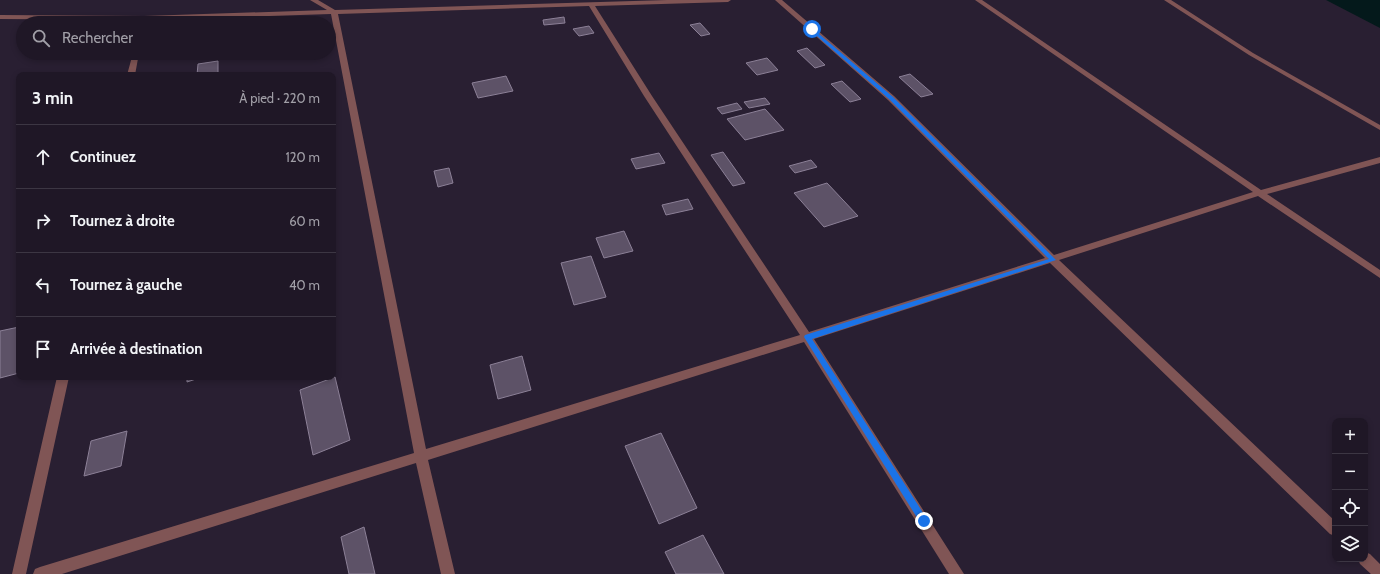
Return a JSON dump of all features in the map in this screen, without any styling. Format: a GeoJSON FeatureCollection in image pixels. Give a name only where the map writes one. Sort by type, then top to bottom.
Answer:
{"type":"FeatureCollection","features":[{"type":"Feature","properties":{"kind":"street"},"geometry":{"type":"LineString","coordinates":[[313,0],[334,12],[335,16]]}},
{"type":"Feature","properties":{"kind":"street"},"geometry":{"type":"LineString","coordinates":[[474,8],[490,0]]}},
{"type":"Feature","properties":{"kind":"street"},"geometry":{"type":"LineString","coordinates":[[249,16],[728,0]]}},
{"type":"Feature","properties":{"kind":"street"},"geometry":{"type":"LineString","coordinates":[[778,0],[891,98],[1053,260],[1332,527]]}},
{"type":"Feature","properties":{"kind":"street"},"geometry":{"type":"LineString","coordinates":[[978,0],[1258,193],[1380,275]]}},
{"type":"Feature","properties":{"kind":"street"},"geometry":{"type":"LineString","coordinates":[[1167,0],[1251,54],[1380,128]]}},
{"type":"Feature","properties":{"kind":"street"},"geometry":{"type":"LineString","coordinates":[[591,5],[648,96],[807,337],[957,574]]}},
{"type":"Feature","properties":{"kind":"street"},"geometry":{"type":"LineString","coordinates":[[0,17],[16,17]]}},
{"type":"Feature","properties":{"kind":"street"},"geometry":{"type":"LineString","coordinates":[[336,22],[421,457],[448,574]]}},
{"type":"Feature","properties":{"kind":"street"},"geometry":{"type":"LineString","coordinates":[[132,72],[134,60]]}},
{"type":"Feature","properties":{"kind":"street"},"geometry":{"type":"LineString","coordinates":[[40,574],[807,337],[1053,260],[1258,193],[1380,160]]}},
{"type":"Feature","properties":{"kind":"street"},"geometry":{"type":"LineString","coordinates":[[19,574],[62,380]]}},
{"type":"Feature","properties":{"kind":"street"},"geometry":{"type":"LineString","coordinates":[[1368,562],[1380,573]]}},
{"type":"Feature","properties":{"kind":"shaded area"},"geometry":{"type":"Polygon","coordinates":[[[1326,0],[1380,0],[1380,28],[1326,0]]]}},
{"type":"Feature","properties":{"kind":"building"},"geometry":{"type":"Polygon","coordinates":[[[564,17],[565,23],[544,25],[543,20],[564,17]]]}},
{"type":"Feature","properties":{"kind":"building"},"geometry":{"type":"Polygon","coordinates":[[[700,23],[710,34],[701,36],[690,25],[700,23]]]}},
{"type":"Feature","properties":{"kind":"building"},"geometry":{"type":"Polygon","coordinates":[[[589,26],[594,33],[579,36],[573,29],[589,26]]]}},
{"type":"Feature","properties":{"kind":"building"},"geometry":{"type":"Polygon","coordinates":[[[807,48],[825,65],[815,68],[797,51],[807,48]]]}},
{"type":"Feature","properties":{"kind":"building"},"geometry":{"type":"Polygon","coordinates":[[[767,58],[778,70],[757,75],[746,63],[767,58]]]}},
{"type":"Feature","properties":{"kind":"building"},"geometry":{"type":"Polygon","coordinates":[[[218,61],[218,72],[197,72],[198,64],[218,61]]]}},
{"type":"Feature","properties":{"kind":"building"},"geometry":{"type":"Polygon","coordinates":[[[910,74],[933,94],[921,97],[899,77],[910,74]]]}},
{"type":"Feature","properties":{"kind":"building"},"geometry":{"type":"Polygon","coordinates":[[[506,76],[513,91],[478,98],[472,83],[506,76]]]}},
{"type":"Feature","properties":{"kind":"building"},"geometry":{"type":"Polygon","coordinates":[[[842,81],[861,99],[850,102],[831,84],[842,81]]]}},
{"type":"Feature","properties":{"kind":"building"},"geometry":{"type":"Polygon","coordinates":[[[765,98],[770,104],[749,108],[744,102],[765,98]]]}},
{"type":"Feature","properties":{"kind":"building"},"geometry":{"type":"Polygon","coordinates":[[[737,103],[742,109],[722,114],[717,108],[737,103]]]}},
{"type":"Feature","properties":{"kind":"building"},"geometry":{"type":"Polygon","coordinates":[[[765,109],[784,130],[745,140],[727,119],[765,109]]]}},
{"type":"Feature","properties":{"kind":"building"},"geometry":{"type":"Polygon","coordinates":[[[723,152],[745,183],[733,186],[711,155],[723,152]]]}},
{"type":"Feature","properties":{"kind":"building"},"geometry":{"type":"Polygon","coordinates":[[[659,153],[665,163],[636,169],[631,159],[659,153]]]}},
{"type":"Feature","properties":{"kind":"building"},"geometry":{"type":"Polygon","coordinates":[[[811,160],[817,167],[795,173],[789,166],[811,160]]]}},
{"type":"Feature","properties":{"kind":"building"},"geometry":{"type":"Polygon","coordinates":[[[449,168],[453,183],[438,187],[434,171],[449,168]]]}},
{"type":"Feature","properties":{"kind":"building"},"geometry":{"type":"Polygon","coordinates":[[[827,183],[858,216],[824,227],[794,193],[827,183]]]}},
{"type":"Feature","properties":{"kind":"building"},"geometry":{"type":"Polygon","coordinates":[[[688,199],[693,209],[666,215],[662,205],[688,199]]]}},
{"type":"Feature","properties":{"kind":"building"},"geometry":{"type":"Polygon","coordinates":[[[624,231],[633,251],[604,258],[596,238],[624,231]]]}},
{"type":"Feature","properties":{"kind":"building"},"geometry":{"type":"Polygon","coordinates":[[[591,256],[606,297],[574,305],[561,263],[591,256]]]}},
{"type":"Feature","properties":{"kind":"building"},"geometry":{"type":"Polygon","coordinates":[[[16,328],[16,374],[0,378],[0,331],[16,328]]]}},
{"type":"Feature","properties":{"kind":"building"},"geometry":{"type":"Polygon","coordinates":[[[522,356],[531,390],[498,399],[490,365],[522,356]]]}},
{"type":"Feature","properties":{"kind":"building"},"geometry":{"type":"Polygon","coordinates":[[[327,380],[336,380],[350,440],[313,455],[300,390],[327,380]]]}},
{"type":"Feature","properties":{"kind":"building"},"geometry":{"type":"Polygon","coordinates":[[[127,431],[121,466],[84,476],[91,441],[127,431]]]}},
{"type":"Feature","properties":{"kind":"building"},"geometry":{"type":"Polygon","coordinates":[[[661,433],[697,508],[659,524],[625,446],[661,433]]]}},
{"type":"Feature","properties":{"kind":"building"},"geometry":{"type":"Polygon","coordinates":[[[364,527],[375,574],[349,574],[341,537],[364,527]]]}},
{"type":"Feature","properties":{"kind":"building"},"geometry":{"type":"Polygon","coordinates":[[[703,535],[724,574],[676,574],[665,552],[703,535]]]}},
{"type":"Feature","properties":{"kind":"route"},"geometry":{"type":"LineString","coordinates":[[812,29],[891,98],[1053,260],[807,337],[924,521]]}}]}
